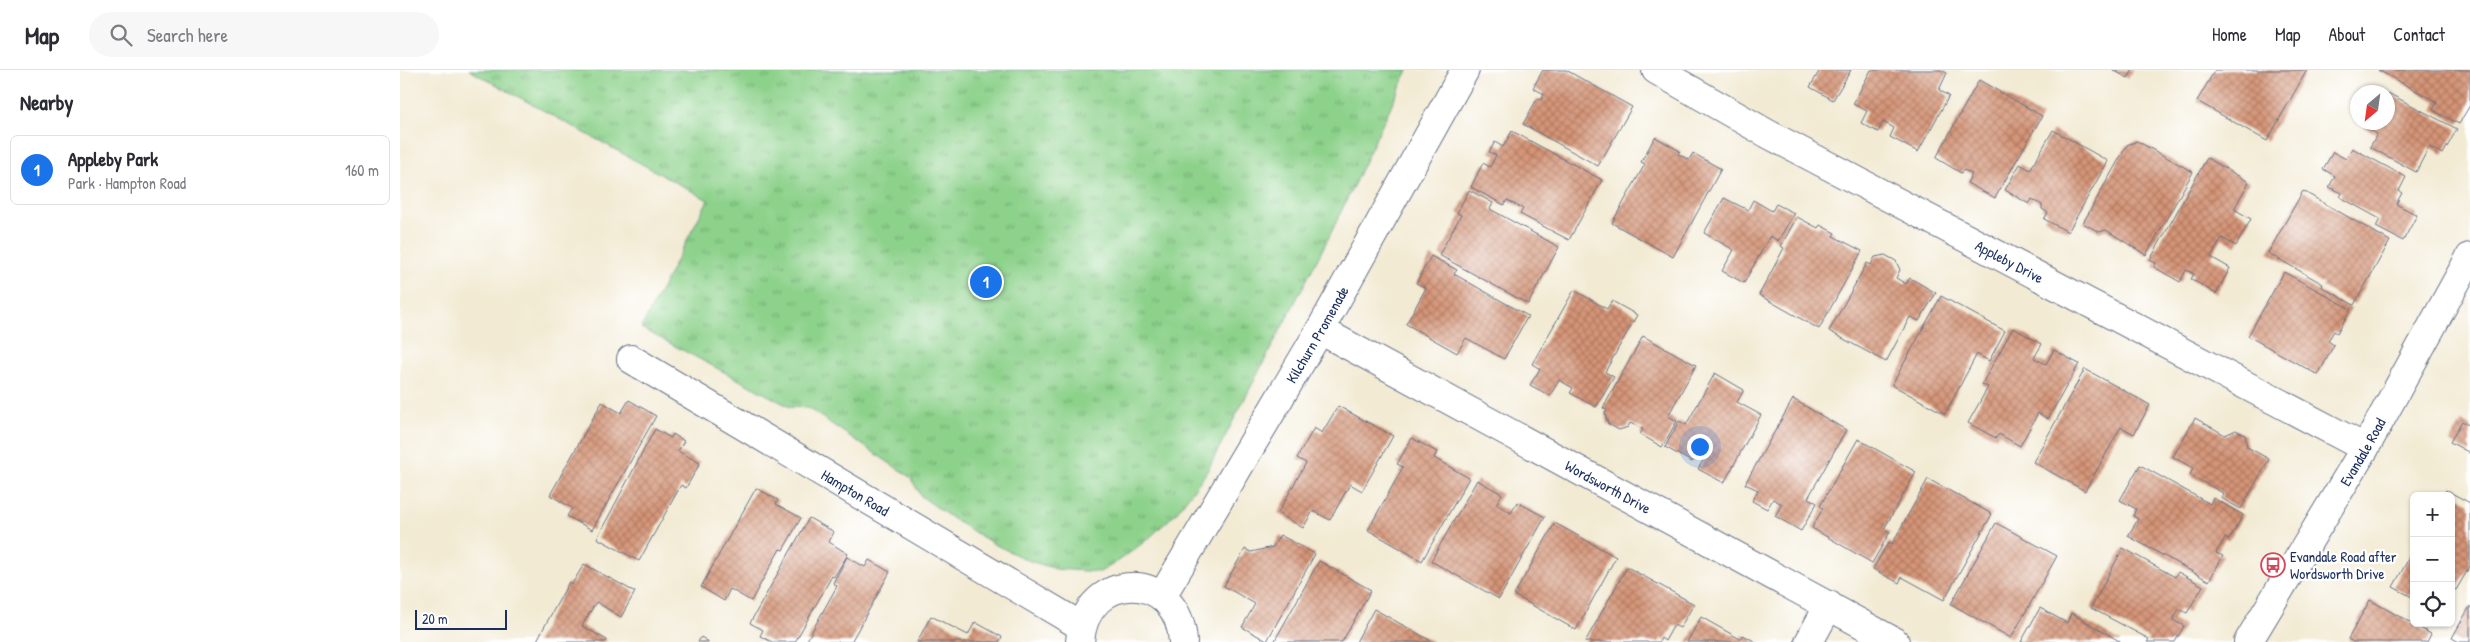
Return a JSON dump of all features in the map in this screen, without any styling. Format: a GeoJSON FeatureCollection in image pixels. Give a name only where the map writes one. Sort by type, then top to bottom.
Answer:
{"type":"FeatureCollection","features":[{"type":"Feature","properties":{"kind":"street","name":"Kilchurn Promenade"},"geometry":{"type":"LineString","coordinates":[[1162,596],[1320,330],[1465,70]]}},
{"type":"Feature","properties":{"kind":"street","name":"Appleby Drive"},"geometry":{"type":"LineString","coordinates":[[1656,70],[1768,134],[2365,448]]}},
{"type":"Feature","properties":{"kind":"street","name":"Evandale Road"},"geometry":{"type":"LineString","coordinates":[[2248,642],[2365,448],[2470,257]]}},
{"type":"Feature","properties":{"kind":"street","name":"Wordsworth Drive"},"geometry":{"type":"LineString","coordinates":[[1320,330],[1895,642]]}},
{"type":"Feature","properties":{"kind":"street","name":"Hampton Road"},"geometry":{"type":"LineString","coordinates":[[631,359],[1081,634]]}},
{"type":"Feature","properties":{"kind":"street"},"geometry":{"type":"LineString","coordinates":[[1081,634],[1097,600],[1113,590],[1132,586],[1151,590],[1162,596],[1175,610],[1182,627],[1183,642]]}},
{"type":"Feature","properties":{"kind":"street"},"geometry":{"type":"LineString","coordinates":[[1809,642],[1829,606]]}},
{"type":"Feature","properties":{"kind":"green space"},"geometry":{"type":"Polygon","coordinates":[[[469,70],[1408,70],[1330,235],[1206,473],[1176,513],[1148,539],[1100,572],[1056,569],[1027,560],[994,544],[953,519],[921,496],[910,477],[808,408],[790,407],[641,328],[708,200],[469,70]]]}},
{"type":"Feature","properties":{"kind":"building"},"geometry":{"type":"Polygon","coordinates":[[[1543,70],[1566,70],[1632,107],[1598,166],[1523,124],[1537,99],[1542,99],[1544,94],[1533,88],[1543,70]]]}},
{"type":"Feature","properties":{"kind":"building"},"geometry":{"type":"Polygon","coordinates":[[[1820,70],[1851,70],[1833,100],[1810,87],[1820,70]]]}},
{"type":"Feature","properties":{"kind":"building"},"geometry":{"type":"Polygon","coordinates":[[[1871,70],[1941,70],[1947,73],[1939,90],[1949,96],[1918,152],[1890,137],[1894,128],[1883,122],[1878,132],[1861,123],[1867,111],[1853,104],[1871,70]]]}},
{"type":"Feature","properties":{"kind":"building"},"geometry":{"type":"Polygon","coordinates":[[[2113,70],[2133,70],[2128,78],[2113,70]]]}},
{"type":"Feature","properties":{"kind":"building"},"geometry":{"type":"Polygon","coordinates":[[[2215,70],[2307,70],[2267,141],[2197,101],[2215,70]]]}},
{"type":"Feature","properties":{"kind":"building"},"geometry":{"type":"Polygon","coordinates":[[[2378,70],[2470,70],[2470,105],[2459,124],[2433,110],[2437,102],[2378,70]]]}},
{"type":"Feature","properties":{"kind":"building"},"geometry":{"type":"Polygon","coordinates":[[[1979,80],[2042,116],[1995,198],[1967,183],[1972,174],[1964,170],[1961,173],[1936,158],[1979,80]]]}},
{"type":"Feature","properties":{"kind":"building"},"geometry":{"type":"Polygon","coordinates":[[[2395,97],[2457,129],[2443,154],[2429,147],[2416,172],[2370,147],[2377,134],[2370,130],[2395,130],[2395,97]]]}},
{"type":"Feature","properties":{"kind":"building"},"geometry":{"type":"Polygon","coordinates":[[[2053,130],[2108,161],[2068,232],[2044,219],[2048,213],[2042,209],[2042,205],[2032,199],[2029,204],[2005,190],[2020,164],[2030,170],[2053,130]]]}},
{"type":"Feature","properties":{"kind":"building"},"geometry":{"type":"Polygon","coordinates":[[[1512,131],[1602,180],[1569,240],[1520,214],[1523,209],[1507,200],[1504,205],[1471,187],[1483,163],[1490,167],[1496,155],[1489,152],[1495,142],[1503,147],[1512,131]]]}},
{"type":"Feature","properties":{"kind":"building"},"geometry":{"type":"Polygon","coordinates":[[[1655,137],[1680,151],[1678,154],[1689,160],[1693,153],[1721,169],[1673,257],[1612,223],[1645,164],[1641,162],[1655,137]]]}},
{"type":"Feature","properties":{"kind":"building"},"geometry":{"type":"Polygon","coordinates":[[[2137,141],[2193,172],[2146,255],[2106,230],[2099,232],[2083,223],[2127,145],[2137,141]]]}},
{"type":"Feature","properties":{"kind":"building"},"geometry":{"type":"Polygon","coordinates":[[[2352,148],[2406,177],[2399,191],[2402,193],[2396,204],[2417,215],[2403,241],[2376,227],[2380,219],[2340,197],[2342,193],[2329,187],[2335,176],[2323,169],[2333,152],[2346,159],[2352,148]]]}},
{"type":"Feature","properties":{"kind":"building"},"geometry":{"type":"Polygon","coordinates":[[[2207,158],[2249,182],[2234,209],[2251,219],[2236,246],[2222,238],[2211,257],[2230,268],[2216,294],[2191,279],[2194,274],[2186,270],[2180,282],[2154,267],[2156,263],[2150,260],[2207,158]]]}},
{"type":"Feature","properties":{"kind":"building"},"geometry":{"type":"Polygon","coordinates":[[[1469,190],[1493,203],[1490,209],[1559,247],[1528,304],[1439,255],[1461,215],[1457,213],[1469,190]]]}},
{"type":"Feature","properties":{"kind":"building"},"geometry":{"type":"Polygon","coordinates":[[[2303,191],[2390,241],[2354,305],[2322,287],[2323,284],[2268,253],[2303,191]]]}},
{"type":"Feature","properties":{"kind":"building"},"geometry":{"type":"Polygon","coordinates":[[[1724,198],[1748,210],[1753,200],[1772,211],[1776,204],[1794,213],[1778,241],[1770,236],[1744,283],[1722,271],[1734,250],[1704,233],[1724,198]]]}},
{"type":"Feature","properties":{"kind":"building"},"geometry":{"type":"Polygon","coordinates":[[[1797,217],[1818,228],[1820,225],[1835,233],[1833,236],[1862,251],[1819,329],[1759,295],[1784,248],[1781,246],[1797,217]]]}},
{"type":"Feature","properties":{"kind":"building"},"geometry":{"type":"Polygon","coordinates":[[[1885,255],[1896,261],[1900,270],[1896,278],[1906,284],[1910,278],[1936,293],[1919,321],[1910,317],[1886,362],[1829,331],[1867,263],[1871,265],[1875,257],[1885,255]]]}},
{"type":"Feature","properties":{"kind":"building"},"geometry":{"type":"Polygon","coordinates":[[[1431,256],[1457,270],[1454,274],[1528,316],[1504,359],[1466,338],[1457,353],[1406,324],[1426,288],[1416,283],[1431,256]]]}},
{"type":"Feature","properties":{"kind":"building"},"geometry":{"type":"Polygon","coordinates":[[[2284,272],[2351,309],[2337,333],[2334,331],[2328,341],[2334,345],[2318,375],[2248,336],[2284,272]]]}},
{"type":"Feature","properties":{"kind":"building"},"geometry":{"type":"Polygon","coordinates":[[[1574,290],[1607,309],[1612,301],[1637,315],[1605,372],[1614,377],[1596,407],[1570,393],[1573,388],[1559,380],[1550,396],[1530,385],[1540,369],[1532,364],[1574,290]]]}},
{"type":"Feature","properties":{"kind":"building"},"geometry":{"type":"Polygon","coordinates":[[[1941,296],[2005,331],[1989,361],[1977,354],[1945,414],[1892,385],[1941,296]]]}},
{"type":"Feature","properties":{"kind":"building"},"geometry":{"type":"Polygon","coordinates":[[[2013,328],[2042,344],[2034,358],[2046,364],[2054,350],[2079,364],[2048,419],[2038,413],[2020,446],[1999,434],[1996,438],[1968,423],[1988,387],[1982,384],[2013,328]]]}},
{"type":"Feature","properties":{"kind":"building"},"geometry":{"type":"Polygon","coordinates":[[[1643,336],[1696,365],[1668,416],[1677,421],[1662,447],[1640,434],[1643,429],[1630,423],[1628,427],[1619,430],[1608,424],[1605,413],[1607,410],[1603,408],[1643,336]]]}},
{"type":"Feature","properties":{"kind":"building"},"geometry":{"type":"Polygon","coordinates":[[[2085,369],[2150,405],[2134,434],[2121,427],[2085,491],[2033,462],[2085,369]]]}},
{"type":"Feature","properties":{"kind":"building"},"geometry":{"type":"Polygon","coordinates":[[[1715,373],[1744,390],[1737,402],[1761,415],[1724,483],[1698,469],[1705,457],[1697,453],[1692,462],[1665,447],[1679,421],[1686,425],[1715,373]]]}},
{"type":"Feature","properties":{"kind":"building"},"geometry":{"type":"Polygon","coordinates":[[[1793,399],[1846,430],[1808,498],[1817,503],[1801,531],[1775,516],[1782,504],[1773,499],[1767,509],[1752,501],[1758,490],[1745,484],[1793,399]]]}},
{"type":"Feature","properties":{"kind":"building"},"geometry":{"type":"Polygon","coordinates":[[[629,400],[656,416],[592,530],[567,516],[572,508],[550,495],[602,402],[621,413],[629,400]]]}},
{"type":"Feature","properties":{"kind":"building"},"geometry":{"type":"Polygon","coordinates":[[[1338,406],[1393,436],[1362,491],[1350,484],[1330,520],[1313,511],[1303,528],[1278,513],[1306,463],[1297,458],[1314,428],[1322,433],[1338,406]]]}},
{"type":"Feature","properties":{"kind":"building"},"geometry":{"type":"Polygon","coordinates":[[[2195,418],[2225,435],[2236,430],[2245,435],[2247,447],[2269,459],[2241,509],[2221,498],[2223,493],[2190,475],[2193,468],[2173,457],[2195,418]]]}},
{"type":"Feature","properties":{"kind":"building"},"geometry":{"type":"Polygon","coordinates":[[[2462,421],[2470,426],[2470,453],[2450,442],[2462,421]]]}},
{"type":"Feature","properties":{"kind":"building"},"geometry":{"type":"Polygon","coordinates":[[[655,429],[671,438],[673,434],[684,441],[678,451],[700,463],[686,488],[681,485],[639,561],[597,538],[655,429]]]}},
{"type":"Feature","properties":{"kind":"building"},"geometry":{"type":"Polygon","coordinates":[[[1412,438],[1437,452],[1434,458],[1469,478],[1422,561],[1368,530],[1403,467],[1397,464],[1412,438]]]}},
{"type":"Feature","properties":{"kind":"building"},"geometry":{"type":"Polygon","coordinates":[[[1858,439],[1916,472],[1884,529],[1890,532],[1872,563],[1812,528],[1823,508],[1820,506],[1858,439]]]}},
{"type":"Feature","properties":{"kind":"building"},"geometry":{"type":"Polygon","coordinates":[[[2140,465],[2210,504],[2213,498],[2243,515],[2229,540],[2225,538],[2216,553],[2223,556],[2209,581],[2128,536],[2138,519],[2133,516],[2136,509],[2120,500],[2140,465]]]}},
{"type":"Feature","properties":{"kind":"building"},"geometry":{"type":"Polygon","coordinates":[[[1928,479],[1992,514],[1944,600],[1902,577],[1899,583],[1873,569],[1889,542],[1892,544],[1928,479]]]}},
{"type":"Feature","properties":{"kind":"building"},"geometry":{"type":"Polygon","coordinates":[[[1477,480],[1502,494],[1496,504],[1511,513],[1517,502],[1545,517],[1499,599],[1431,561],[1477,480]]]}},
{"type":"Feature","properties":{"kind":"building"},"geometry":{"type":"Polygon","coordinates":[[[756,488],[778,500],[776,504],[801,518],[783,550],[780,549],[751,601],[730,589],[724,601],[701,587],[756,488]]]}},
{"type":"Feature","properties":{"kind":"building"},"geometry":{"type":"Polygon","coordinates":[[[2455,495],[2470,503],[2470,566],[2456,590],[2455,495]]]}},
{"type":"Feature","properties":{"kind":"building"},"geometry":{"type":"Polygon","coordinates":[[[809,518],[834,532],[829,542],[848,554],[834,577],[832,576],[795,642],[772,642],[760,636],[763,630],[750,623],[809,518]]]}},
{"type":"Feature","properties":{"kind":"building"},"geometry":{"type":"Polygon","coordinates":[[[1555,523],[1616,557],[1576,630],[1514,595],[1555,523]]]}},
{"type":"Feature","properties":{"kind":"building"},"geometry":{"type":"Polygon","coordinates":[[[1996,523],[2057,556],[2011,638],[1951,604],[1996,523]]]}},
{"type":"Feature","properties":{"kind":"building"},"geometry":{"type":"Polygon","coordinates":[[[1280,535],[1315,554],[1267,641],[1242,627],[1255,604],[1224,586],[1245,549],[1251,552],[1273,547],[1280,535]]]}},
{"type":"Feature","properties":{"kind":"building"},"geometry":{"type":"Polygon","coordinates":[[[2123,548],[2175,577],[2178,572],[2203,586],[2187,613],[2179,609],[2173,620],[2184,626],[2175,642],[2147,642],[2149,639],[2091,608],[2123,548]]]}},
{"type":"Feature","properties":{"kind":"building"},"geometry":{"type":"Polygon","coordinates":[[[2410,556],[2410,596],[2393,587],[2410,556]]]}},
{"type":"Feature","properties":{"kind":"building"},"geometry":{"type":"Polygon","coordinates":[[[847,557],[865,567],[869,560],[890,572],[851,642],[806,642],[837,586],[833,583],[847,557]]]}},
{"type":"Feature","properties":{"kind":"building"},"geometry":{"type":"Polygon","coordinates":[[[1319,561],[1371,590],[1342,642],[1274,642],[1319,561]]]}},
{"type":"Feature","properties":{"kind":"building"},"geometry":{"type":"Polygon","coordinates":[[[584,564],[635,592],[621,617],[596,602],[582,626],[607,640],[606,642],[536,642],[569,582],[572,584],[584,564]]]}},
{"type":"Feature","properties":{"kind":"building"},"geometry":{"type":"Polygon","coordinates":[[[1627,567],[1694,604],[1680,628],[1674,625],[1665,641],[1661,638],[1659,642],[1585,642],[1627,567]]]}},
{"type":"Feature","properties":{"kind":"building"},"geometry":{"type":"Polygon","coordinates":[[[2370,600],[2410,622],[2410,627],[2418,627],[2431,634],[2427,642],[2353,642],[2348,639],[2370,600]]]}},
{"type":"Feature","properties":{"kind":"building"},"geometry":{"type":"Polygon","coordinates":[[[2470,606],[2470,642],[2459,642],[2452,638],[2470,606]]]}},
{"type":"Feature","properties":{"kind":"building"},"geometry":{"type":"Polygon","coordinates":[[[2040,608],[2067,623],[2071,613],[2121,642],[2021,642],[2040,608]]]}},
{"type":"Feature","properties":{"kind":"building"},"geometry":{"type":"Polygon","coordinates":[[[1374,609],[1433,642],[1356,642],[1374,609]]]}},
{"type":"Feature","properties":{"kind":"building"},"geometry":{"type":"Polygon","coordinates":[[[931,616],[968,635],[975,622],[1002,637],[999,642],[917,642],[931,616]]]}},
{"type":"Feature","properties":{"kind":"building"},"geometry":{"type":"Polygon","coordinates":[[[1701,617],[1740,639],[1743,635],[1756,642],[1687,642],[1701,617]]]}},
{"type":"Feature","properties":{"kind":"building"},"geometry":{"type":"Polygon","coordinates":[[[701,637],[709,642],[698,642],[701,637]]]}},
{"type":"Feature","properties":{"kind":"place","name":"Appleby Park"},"geometry":{"type":"Point","coordinates":[986,282]}},
{"type":"Feature","properties":{"kind":"place","name":"Evandale Road after Wordsworth Drive"},"geometry":{"type":"Point","coordinates":[2273,565]}}]}
